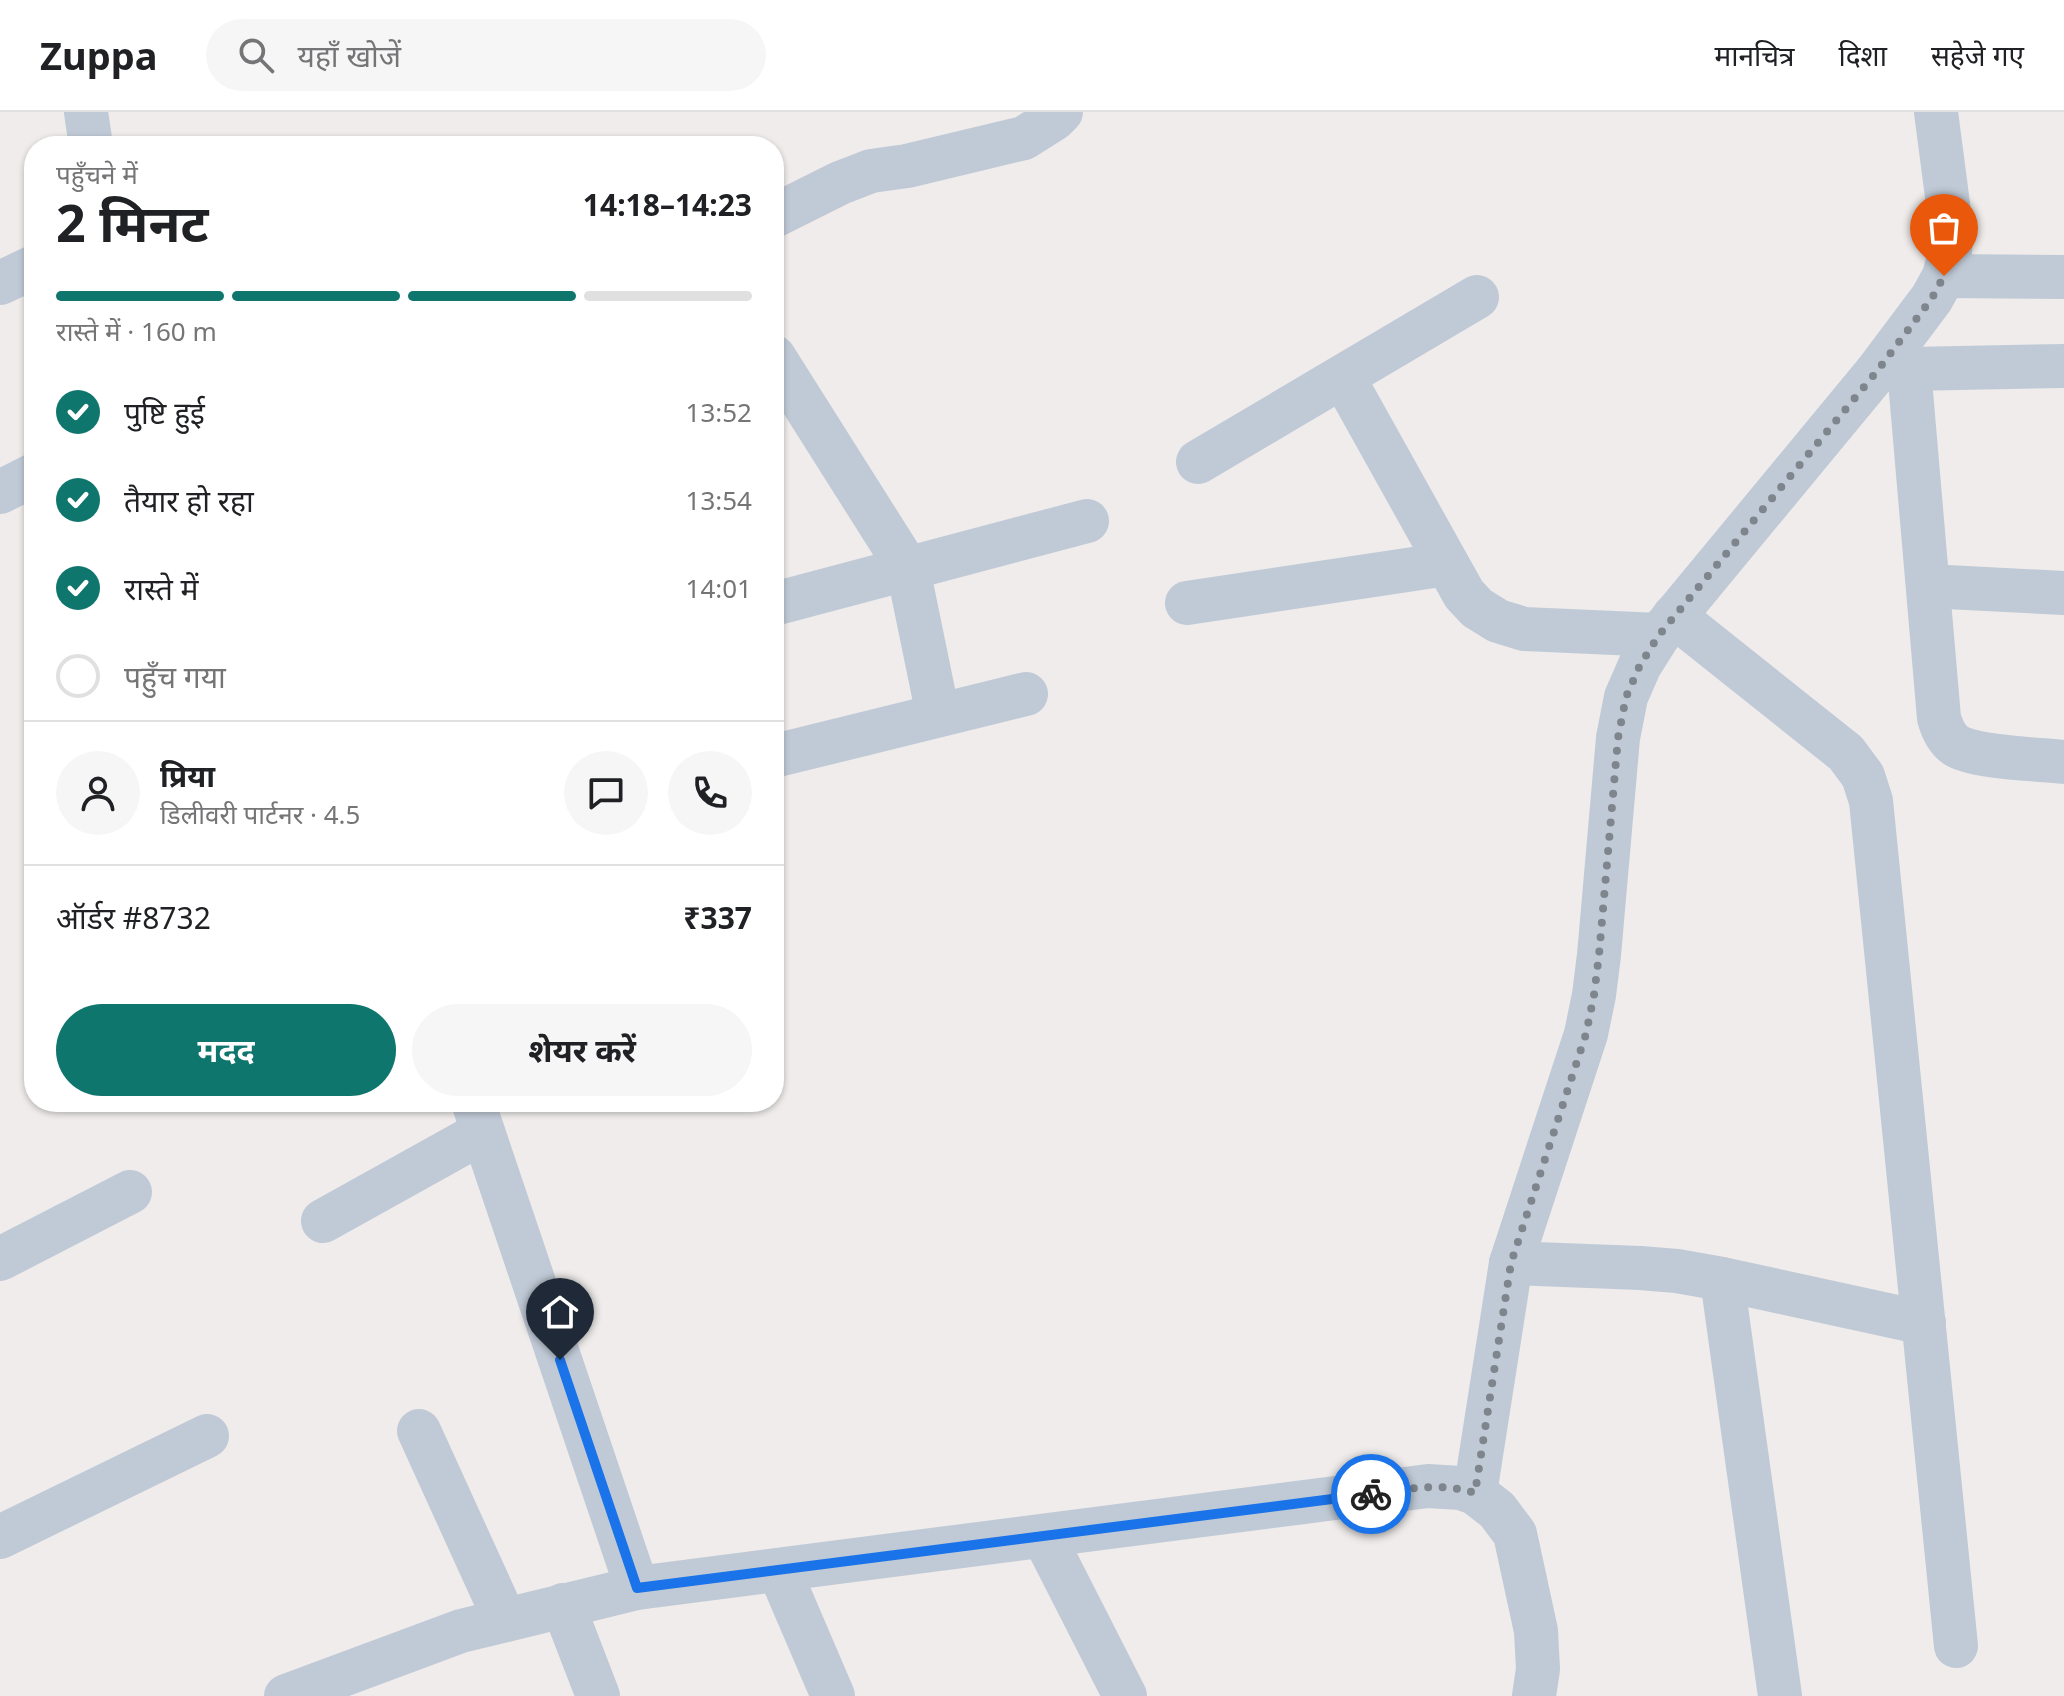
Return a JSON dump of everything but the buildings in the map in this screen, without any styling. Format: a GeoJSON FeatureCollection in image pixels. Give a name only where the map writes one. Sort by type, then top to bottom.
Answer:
{"type":"FeatureCollection","features":[{"type":"Feature","properties":{"kind":"street"},"geometry":{"type":"LineString","coordinates":[[86,112],[90,136]]}},
{"type":"Feature","properties":{"kind":"street"},"geometry":{"type":"LineString","coordinates":[[784,211],[871,171],[907,166],[1024,138],[1061,112]]}},
{"type":"Feature","properties":{"kind":"street"},"geometry":{"type":"LineString","coordinates":[[1475,1493],[1511,1263],[1586,1034],[1599,955],[1618,738],[1626,697],[1640,665],[1667,626],[1894,369],[1944,276],[1950,254],[1951,227],[1936,112]]}},
{"type":"Feature","properties":{"kind":"street"},"geometry":{"type":"LineString","coordinates":[[0,283],[24,272]]}},
{"type":"Feature","properties":{"kind":"street"},"geometry":{"type":"LineString","coordinates":[[1944,276],[2064,277]]}},
{"type":"Feature","properties":{"kind":"street"},"geometry":{"type":"LineString","coordinates":[[1198,462],[1477,297]]}},
{"type":"Feature","properties":{"kind":"street"},"geometry":{"type":"LineString","coordinates":[[1894,369],[2064,366]]}},
{"type":"Feature","properties":{"kind":"street"},"geometry":{"type":"LineString","coordinates":[[1894,369],[1928,586],[1939,718],[1944,733],[1957,746],[1982,754],[2064,762]]}},
{"type":"Feature","properties":{"kind":"street"},"geometry":{"type":"LineString","coordinates":[[784,373],[908,569],[938,715]]}},
{"type":"Feature","properties":{"kind":"street"},"geometry":{"type":"LineString","coordinates":[[1343,377],[1464,594],[1477,608],[1498,621],[1524,629],[1667,626],[1846,753],[1863,776],[1874,825],[1956,1646]]}},
{"type":"Feature","properties":{"kind":"street"},"geometry":{"type":"LineString","coordinates":[[0,492],[24,480]]}},
{"type":"Feature","properties":{"kind":"street"},"geometry":{"type":"LineString","coordinates":[[784,601],[1087,521]]}},
{"type":"Feature","properties":{"kind":"street"},"geometry":{"type":"LineString","coordinates":[[1187,603],[1447,564]]}},
{"type":"Feature","properties":{"kind":"street"},"geometry":{"type":"LineString","coordinates":[[1928,586],[2064,593]]}},
{"type":"Feature","properties":{"kind":"street"},"geometry":{"type":"LineString","coordinates":[[784,754],[1026,694]]}},
{"type":"Feature","properties":{"kind":"street"},"geometry":{"type":"LineString","coordinates":[[323,1221],[478,1117],[637,1588]]}},
{"type":"Feature","properties":{"kind":"street"},"geometry":{"type":"LineString","coordinates":[[0,1259],[130,1192]]}},
{"type":"Feature","properties":{"kind":"street"},"geometry":{"type":"LineString","coordinates":[[1511,1263],[1640,1268],[1722,1279],[1924,1323]]}},
{"type":"Feature","properties":{"kind":"street"},"geometry":{"type":"LineString","coordinates":[[1722,1279],[1780,1696]]}},
{"type":"Feature","properties":{"kind":"street"},"geometry":{"type":"LineString","coordinates":[[419,1431],[505,1620]]}},
{"type":"Feature","properties":{"kind":"street"},"geometry":{"type":"LineString","coordinates":[[0,1537],[207,1436]]}},
{"type":"Feature","properties":{"kind":"street"},"geometry":{"type":"LineString","coordinates":[[286,1696],[461,1631],[637,1588],[1428,1486],[1460,1488],[1475,1493],[1497,1510],[1515,1534],[1536,1631],[1538,1669],[1534,1696]]}},
{"type":"Feature","properties":{"kind":"street"},"geometry":{"type":"LineString","coordinates":[[1044,1537],[1125,1696]]}},
{"type":"Feature","properties":{"kind":"street"},"geometry":{"type":"LineString","coordinates":[[779,1570],[833,1696]]}},
{"type":"Feature","properties":{"kind":"street"},"geometry":{"type":"LineString","coordinates":[[563,1605],[598,1696]]}},
{"type":"Feature","properties":{"kind":"way so far"},"geometry":{"type":"LineString","coordinates":[[1371,1494],[1428,1486],[1460,1488],[1475,1493],[1511,1263],[1586,1034],[1594,995],[1618,738],[1626,697],[1640,665],[1659,635],[1878,370],[1932,298],[1944,276]]}},
{"type":"Feature","properties":{"kind":"route"},"geometry":{"type":"LineString","coordinates":[[560,1360],[637,1588],[1371,1494]]}}]}
